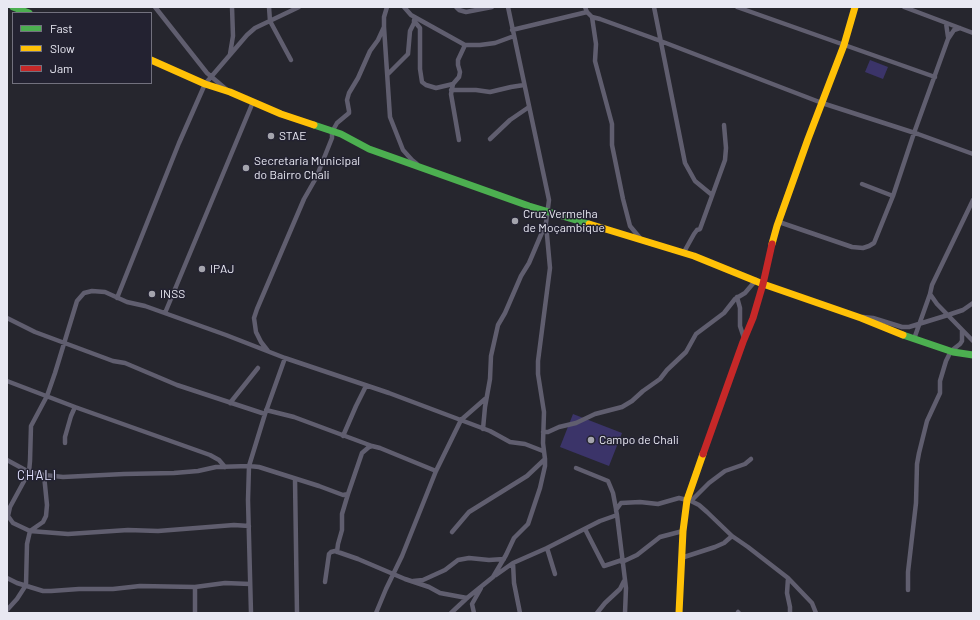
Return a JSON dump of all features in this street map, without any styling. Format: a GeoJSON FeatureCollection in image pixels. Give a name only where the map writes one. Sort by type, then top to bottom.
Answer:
{"type":"FeatureCollection","features":[{"type":"Feature","properties":{"kind":"street"},"geometry":{"type":"LineString","coordinates":[[13,7],[26,12]]}},
{"type":"Feature","properties":{"kind":"street"},"geometry":{"type":"LineString","coordinates":[[155,7],[211,76],[230,92]]}},
{"type":"Feature","properties":{"kind":"street"},"geometry":{"type":"LineString","coordinates":[[229,58],[234,36],[232,7]]}},
{"type":"Feature","properties":{"kind":"street"},"geometry":{"type":"LineString","coordinates":[[268,7],[270,21],[291,60]]}},
{"type":"Feature","properties":{"kind":"street"},"geometry":{"type":"LineString","coordinates":[[117,298],[179,143],[205,84],[229,58],[247,35],[255,28],[299,7]]}},
{"type":"Feature","properties":{"kind":"street"},"geometry":{"type":"LineString","coordinates":[[387,7],[384,18],[384,27],[388,74],[388,100],[392,123],[403,150],[420,166]]}},
{"type":"Feature","properties":{"kind":"street"},"geometry":{"type":"LineString","coordinates":[[404,7],[420,28],[421,80],[426,85],[436,88],[453,84]]}},
{"type":"Feature","properties":{"kind":"street"},"geometry":{"type":"LineString","coordinates":[[456,7],[459,10],[466,12],[492,7]]}},
{"type":"Feature","properties":{"kind":"street"},"geometry":{"type":"LineString","coordinates":[[493,577],[514,538],[526,526],[530,519],[545,466],[543,451],[544,412],[538,374],[538,361],[550,268],[546,223],[549,199],[528,107],[508,7]]}},
{"type":"Feature","properties":{"kind":"street"},"geometry":{"type":"LineString","coordinates":[[654,7],[685,164],[695,181],[712,195]]}},
{"type":"Feature","properties":{"kind":"street"},"geometry":{"type":"LineString","coordinates":[[737,7],[935,77]]}},
{"type":"Feature","properties":{"kind":"street"},"geometry":{"type":"LineString","coordinates":[[679,613],[683,531],[689,501],[744,338],[753,318],[779,222],[808,139],[844,45],[855,7]]}},
{"type":"Feature","properties":{"kind":"street"},"geometry":{"type":"LineString","coordinates":[[904,7],[973,33]]}},
{"type":"Feature","properties":{"kind":"street"},"geometry":{"type":"LineString","coordinates":[[512,30],[586,10],[592,16],[822,103],[973,154]]}},
{"type":"Feature","properties":{"kind":"street"},"geometry":{"type":"LineString","coordinates":[[411,15],[465,45],[494,43],[514,36]]}},
{"type":"Feature","properties":{"kind":"street"},"geometry":{"type":"LineString","coordinates":[[592,16],[596,44],[595,61],[612,124],[612,145],[623,199],[630,226],[640,239]]}},
{"type":"Feature","properties":{"kind":"street"},"geometry":{"type":"LineString","coordinates":[[388,74],[408,54],[410,31],[415,22]]}},
{"type":"Feature","properties":{"kind":"street"},"geometry":{"type":"LineString","coordinates":[[946,23],[948,39]]}},
{"type":"Feature","properties":{"kind":"street"},"geometry":{"type":"LineString","coordinates":[[268,352],[258,338],[254,325],[254,318],[304,199],[316,178],[332,138],[332,132],[337,123],[350,111],[347,100],[349,93],[384,27]]}},
{"type":"Feature","properties":{"kind":"street"},"geometry":{"type":"LineString","coordinates":[[779,222],[852,247],[863,248],[874,243],[893,196],[948,39],[954,30],[960,28]]}},
{"type":"Feature","properties":{"kind":"street"},"geometry":{"type":"LineString","coordinates":[[459,140],[452,104],[451,90],[453,84],[459,77],[460,72],[458,60],[465,45]]}},
{"type":"Feature","properties":{"kind":"street"},"geometry":{"type":"LineString","coordinates":[[152,60],[205,84],[230,92],[281,114],[351,139],[369,148],[547,211],[684,252],[763,284],[861,318],[914,339],[950,351],[973,355]]}},
{"type":"Feature","properties":{"kind":"street"},"geometry":{"type":"LineString","coordinates":[[451,90],[476,90],[490,92],[524,85]]}},
{"type":"Feature","properties":{"kind":"street"},"geometry":{"type":"LineString","coordinates":[[165,313],[253,102]]}},
{"type":"Feature","properties":{"kind":"street"},"geometry":{"type":"LineString","coordinates":[[490,139],[510,120],[528,107]]}},
{"type":"Feature","properties":{"kind":"street"},"geometry":{"type":"LineString","coordinates":[[684,252],[694,234],[700,229],[726,153],[724,125]]}},
{"type":"Feature","properties":{"kind":"street"},"geometry":{"type":"LineString","coordinates":[[862,184],[893,196]]}},
{"type":"Feature","properties":{"kind":"street"},"geometry":{"type":"LineString","coordinates":[[914,339],[932,285],[973,200]]}},
{"type":"Feature","properties":{"kind":"street"},"geometry":{"type":"LineString","coordinates":[[483,429],[486,398],[490,379],[491,356],[498,325],[505,313],[520,276],[529,262],[546,223]]}},
{"type":"Feature","properties":{"kind":"street"},"geometry":{"type":"LineString","coordinates":[[543,432],[548,432],[559,427],[576,423],[595,414],[622,407],[632,401],[660,379],[667,370],[686,352],[696,334],[724,313],[756,280]]}},
{"type":"Feature","properties":{"kind":"street"},"geometry":{"type":"LineString","coordinates":[[249,526],[234,525],[158,531],[128,530],[68,534],[30,532],[9,521],[8,513],[29,472],[31,426],[47,396],[77,300],[84,293],[97,291],[111,294],[127,302],[165,313],[268,352],[461,420],[510,442],[525,444],[543,451]]}},
{"type":"Feature","properties":{"kind":"street"},"geometry":{"type":"LineString","coordinates":[[930,294],[937,304],[973,341]]}},
{"type":"Feature","properties":{"kind":"street"},"geometry":{"type":"LineString","coordinates":[[737,298],[740,308],[740,326],[744,338]]}},
{"type":"Feature","properties":{"kind":"street"},"geometry":{"type":"LineString","coordinates":[[861,318],[873,318],[902,327],[909,327],[963,310],[973,303]]}},
{"type":"Feature","properties":{"kind":"street"},"geometry":{"type":"LineString","coordinates":[[7,318],[35,332],[113,361],[125,363],[177,385],[265,412],[294,417],[436,471]]}},
{"type":"Feature","properties":{"kind":"street"},"geometry":{"type":"LineString","coordinates":[[908,590],[908,572],[916,503],[918,458],[927,421],[940,392],[942,374],[950,351],[962,341],[962,330]]}},
{"type":"Feature","properties":{"kind":"street"},"geometry":{"type":"LineString","coordinates":[[251,613],[249,466],[265,412],[285,358]]}},
{"type":"Feature","properties":{"kind":"street"},"geometry":{"type":"LineString","coordinates":[[230,402],[258,368]]}},
{"type":"Feature","properties":{"kind":"street"},"geometry":{"type":"LineString","coordinates":[[7,380],[75,408],[210,455],[219,460],[224,467]]}},
{"type":"Feature","properties":{"kind":"street"},"geometry":{"type":"LineString","coordinates":[[343,436],[366,386]]}},
{"type":"Feature","properties":{"kind":"street"},"geometry":{"type":"LineString","coordinates":[[376,613],[402,556],[436,471],[461,420],[480,405],[486,398]]}},
{"type":"Feature","properties":{"kind":"street"},"geometry":{"type":"LineString","coordinates":[[65,443],[69,423],[75,408]]}},
{"type":"Feature","properties":{"kind":"street"},"geometry":{"type":"LineString","coordinates":[[338,552],[338,544],[342,530],[342,514],[348,494],[362,453],[366,448],[372,446]]}},
{"type":"Feature","properties":{"kind":"street"},"geometry":{"type":"LineString","coordinates":[[452,532],[469,512],[527,476],[545,459]]}},
{"type":"Feature","properties":{"kind":"street"},"geometry":{"type":"LineString","coordinates":[[689,501],[708,483],[725,471],[745,464],[751,459]]}},
{"type":"Feature","properties":{"kind":"street"},"geometry":{"type":"LineString","coordinates":[[7,460],[29,472],[44,475],[63,476],[174,473],[224,467],[249,466],[319,486],[343,495],[348,494]]}},
{"type":"Feature","properties":{"kind":"street"},"geometry":{"type":"LineString","coordinates":[[240,467],[249,475]]}},
{"type":"Feature","properties":{"kind":"street"},"geometry":{"type":"LineString","coordinates":[[576,468],[608,481],[613,493],[617,513],[626,588],[626,613]]}},
{"type":"Feature","properties":{"kind":"street"},"geometry":{"type":"LineString","coordinates":[[7,610],[17,599],[26,585],[27,544],[30,532],[43,522],[46,516],[47,505],[44,475]]}},
{"type":"Feature","properties":{"kind":"street"},"geometry":{"type":"LineString","coordinates":[[295,479],[297,613]]}},
{"type":"Feature","properties":{"kind":"street"},"geometry":{"type":"LineString","coordinates":[[451,613],[493,577],[513,563],[547,548],[617,513],[620,503],[658,504],[679,498],[689,501],[707,512],[732,536],[788,578],[812,603],[816,613]]}},
{"type":"Feature","properties":{"kind":"street"},"geometry":{"type":"LineString","coordinates":[[584,529],[604,566],[637,555],[660,537],[683,531]]}},
{"type":"Feature","properties":{"kind":"street"},"geometry":{"type":"LineString","coordinates":[[681,558],[716,547],[724,543],[732,536]]}},
{"type":"Feature","properties":{"kind":"street"},"geometry":{"type":"LineString","coordinates":[[547,548],[555,574]]}},
{"type":"Feature","properties":{"kind":"street"},"geometry":{"type":"LineString","coordinates":[[325,582],[329,554],[333,551],[358,559],[429,587],[440,593],[467,598]]}},
{"type":"Feature","properties":{"kind":"street"},"geometry":{"type":"LineString","coordinates":[[411,581],[428,578],[446,570],[461,559],[504,559]]}},
{"type":"Feature","properties":{"kind":"street"},"geometry":{"type":"LineString","coordinates":[[513,563],[514,583],[520,613]]}},
{"type":"Feature","properties":{"kind":"street"},"geometry":{"type":"LineString","coordinates":[[7,578],[17,583],[43,591],[113,589],[140,586],[195,586],[225,583],[250,584]]}},
{"type":"Feature","properties":{"kind":"street"},"geometry":{"type":"LineString","coordinates":[[788,578],[787,593],[790,601],[790,613]]}},
{"type":"Feature","properties":{"kind":"street"},"geometry":{"type":"LineString","coordinates":[[597,613],[605,602],[620,589],[624,581]]}},
{"type":"Feature","properties":{"kind":"street"},"geometry":{"type":"LineString","coordinates":[[195,586],[195,613]]}},
{"type":"Feature","properties":{"kind":"street"},"geometry":{"type":"LineString","coordinates":[[474,613],[472,604],[482,587]]}},
{"type":"Feature","properties":{"kind":"shaded area"},"geometry":{"type":"Polygon","coordinates":[[[870,60],[888,67],[883,79],[865,72],[870,60]]]}},
{"type":"Feature","properties":{"kind":"shaded area","name":"Campo de Chali"},"geometry":{"type":"Polygon","coordinates":[[[573,414],[622,433],[609,466],[560,447],[573,414]]]}},
{"type":"Feature","properties":{"kind":"traffic: fast"},"geometry":{"type":"LineString","coordinates":[[13,7],[26,12]]}},
{"type":"Feature","properties":{"kind":"traffic: fast"},"geometry":{"type":"LineString","coordinates":[[314,125],[341,134],[369,149],[529,206],[589,224]]}},
{"type":"Feature","properties":{"kind":"traffic: fast"},"geometry":{"type":"LineString","coordinates":[[903,335],[953,352],[973,355]]}},
{"type":"Feature","properties":{"kind":"traffic: slow"},"geometry":{"type":"LineString","coordinates":[[772,244],[808,139],[844,45],[855,7]]}},
{"type":"Feature","properties":{"kind":"traffic: slow"},"geometry":{"type":"LineString","coordinates":[[152,60],[205,84],[230,92],[281,114],[314,125]]}},
{"type":"Feature","properties":{"kind":"traffic: slow"},"geometry":{"type":"LineString","coordinates":[[589,224],[694,256],[763,284],[861,318],[903,335]]}},
{"type":"Feature","properties":{"kind":"traffic: slow"},"geometry":{"type":"LineString","coordinates":[[679,613],[683,531],[687,500],[703,454]]}},
{"type":"Feature","properties":{"kind":"traffic: jam"},"geometry":{"type":"LineString","coordinates":[[703,454],[753,318],[763,284],[772,244]]}},
{"type":"Feature","properties":{"kind":"place","name":"STAE"},"geometry":{"type":"Point","coordinates":[271,136]}},
{"type":"Feature","properties":{"kind":"place","name":"Secretaria Municipal do Bairro Chali"},"geometry":{"type":"Point","coordinates":[246,168]}},
{"type":"Feature","properties":{"kind":"place","name":"Cruz Vermelha de Moçambique"},"geometry":{"type":"Point","coordinates":[515,221]}},
{"type":"Feature","properties":{"kind":"place","name":"IPAJ"},"geometry":{"type":"Point","coordinates":[202,269]}},
{"type":"Feature","properties":{"kind":"place","name":"INSS"},"geometry":{"type":"Point","coordinates":[152,294]}},
{"type":"Feature","properties":{"kind":"place","name":"Campo de Chali"},"geometry":{"type":"Point","coordinates":[591,440]}},
{"type":"Feature","properties":{"kind":"district","name":"CHALI"},"geometry":{"type":"Point","coordinates":[37,476]}}]}
